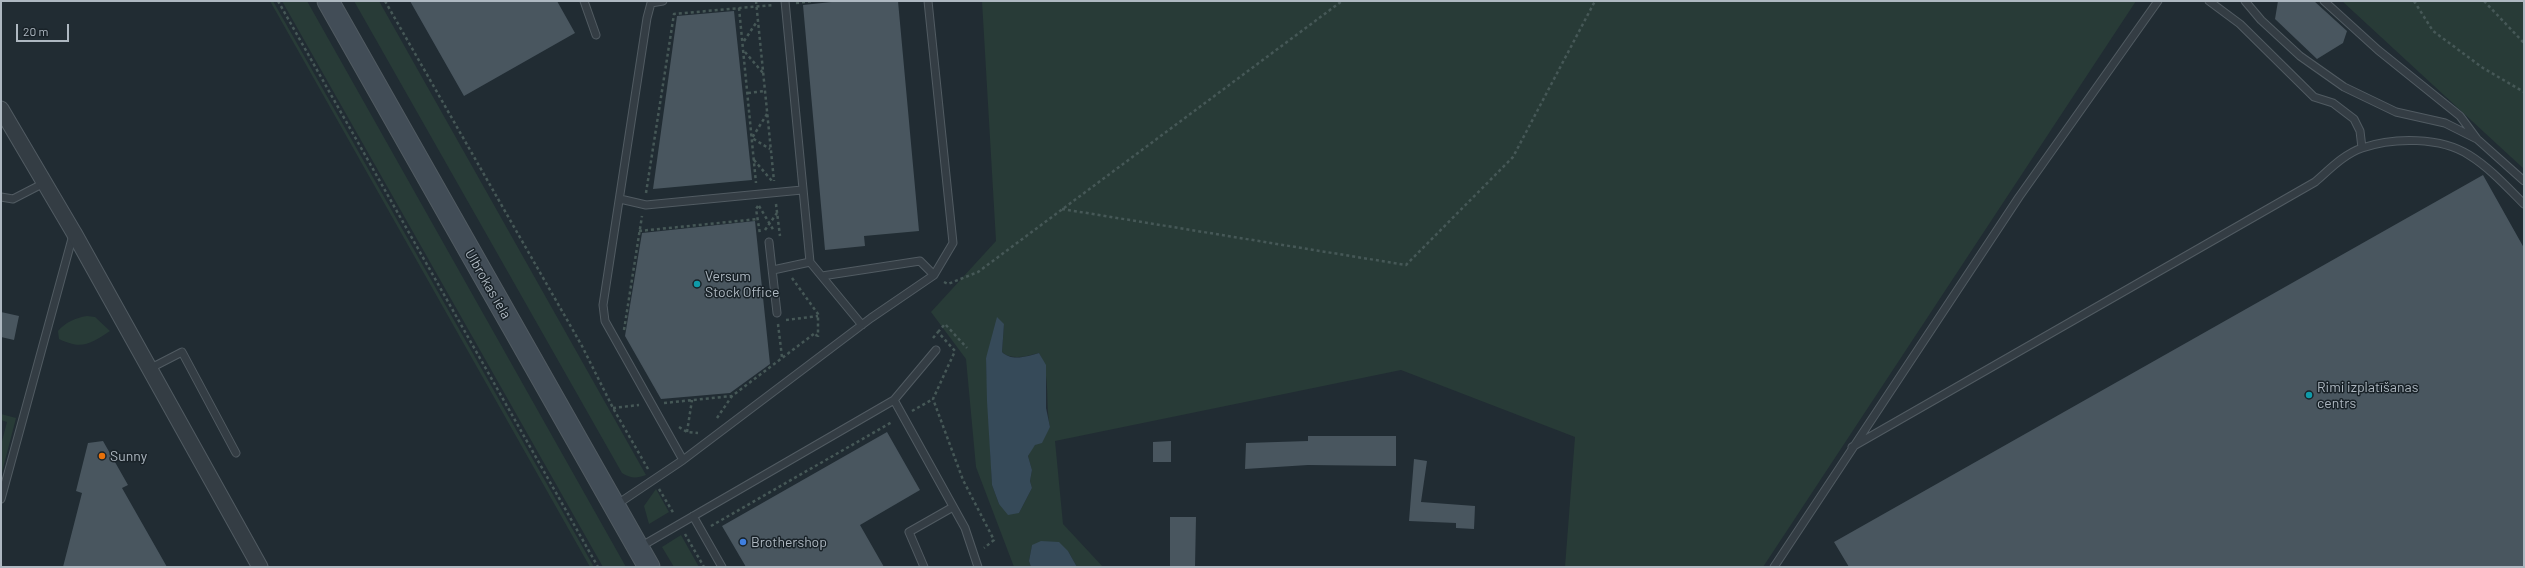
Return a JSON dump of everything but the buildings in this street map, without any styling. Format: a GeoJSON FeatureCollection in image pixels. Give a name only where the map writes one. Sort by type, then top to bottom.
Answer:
{"type":"FeatureCollection","features":[{"type":"Feature","properties":{"kind":"main road","name":"Ulbrokas iela"},"geometry":{"type":"LineString","coordinates":[[328,1],[649,567]]}},
{"type":"Feature","properties":{"kind":"street"},"geometry":{"type":"LineString","coordinates":[[1,108],[74,233],[260,567]]}},
{"type":"Feature","properties":{"kind":"lane"},"geometry":{"type":"LineString","coordinates":[[584,1],[596,35]]}},
{"type":"Feature","properties":{"kind":"lane"},"geometry":{"type":"LineString","coordinates":[[663,1],[651,2],[603,305],[605,321],[683,460]]}},
{"type":"Feature","properties":{"kind":"lane"},"geometry":{"type":"LineString","coordinates":[[784,1],[810,262],[862,325]]}},
{"type":"Feature","properties":{"kind":"lane"},"geometry":{"type":"LineString","coordinates":[[614,506],[683,460],[862,325],[934,275],[953,243],[928,1]]}},
{"type":"Feature","properties":{"kind":"lane"},"geometry":{"type":"LineString","coordinates":[[1774,567],[1852,447],[2019,197],[2158,1]]}},
{"type":"Feature","properties":{"kind":"lane"},"geometry":{"type":"LineString","coordinates":[[2209,1],[2240,24],[2314,97],[2333,103],[2354,119],[2360,131],[2362,148]]}},
{"type":"Feature","properties":{"kind":"lane"},"geometry":{"type":"LineString","coordinates":[[2245,1],[2262,20],[2300,56],[2344,86],[2396,112],[2445,123],[2477,139]]}},
{"type":"Feature","properties":{"kind":"lane"},"geometry":{"type":"LineString","coordinates":[[2324,1],[2378,50],[2460,116],[2477,139],[2524,181]]}},
{"type":"Feature","properties":{"kind":"lane"},"geometry":{"type":"LineString","coordinates":[[1852,447],[2315,182],[2340,161],[2362,148],[2410,141],[2452,146],[2469,154],[2487,168],[2524,204]]}},
{"type":"Feature","properties":{"kind":"lane"},"geometry":{"type":"LineString","coordinates":[[1,197],[13,199],[44,183]]}},
{"type":"Feature","properties":{"kind":"lane"},"geometry":{"type":"LineString","coordinates":[[620,199],[646,205],[802,190]]}},
{"type":"Feature","properties":{"kind":"lane"},"geometry":{"type":"LineString","coordinates":[[1,499],[74,233]]}},
{"type":"Feature","properties":{"kind":"lane"},"geometry":{"type":"LineString","coordinates":[[769,242],[777,313]]}},
{"type":"Feature","properties":{"kind":"lane"},"geometry":{"type":"LineString","coordinates":[[822,276],[920,261],[934,275]]}},
{"type":"Feature","properties":{"kind":"lane"},"geometry":{"type":"LineString","coordinates":[[772,270],[810,262]]}},
{"type":"Feature","properties":{"kind":"lane"},"geometry":{"type":"LineString","coordinates":[[638,548],[894,400],[936,350]]}},
{"type":"Feature","properties":{"kind":"lane"},"geometry":{"type":"LineString","coordinates":[[149,369],[182,352],[236,453]]}},
{"type":"Feature","properties":{"kind":"lane"},"geometry":{"type":"LineString","coordinates":[[894,400],[965,528],[978,567]]}},
{"type":"Feature","properties":{"kind":"lane"},"geometry":{"type":"LineString","coordinates":[[924,567],[909,532],[953,507]]}},
{"type":"Feature","properties":{"kind":"lane"},"geometry":{"type":"LineString","coordinates":[[693,516],[722,567]]}},
{"type":"Feature","properties":{"kind":"path"},"geometry":{"type":"LineString","coordinates":[[278,1],[598,567]]}},
{"type":"Feature","properties":{"kind":"path"},"geometry":{"type":"LineString","coordinates":[[385,1],[582,346],[612,408],[704,567]]}},
{"type":"Feature","properties":{"kind":"path"},"geometry":{"type":"LineString","coordinates":[[756,1],[770,149],[781,243]]}},
{"type":"Feature","properties":{"kind":"path"},"geometry":{"type":"LineString","coordinates":[[934,275],[948,284],[978,272],[1342,1]]}},
{"type":"Feature","properties":{"kind":"path"},"geometry":{"type":"LineString","coordinates":[[1062,209],[1406,265],[1513,157],[1595,1]]}},
{"type":"Feature","properties":{"kind":"path"},"geometry":{"type":"LineString","coordinates":[[2414,1],[2433,31],[2483,68],[2524,92]]}},
{"type":"Feature","properties":{"kind":"path"},"geometry":{"type":"LineString","coordinates":[[2484,1],[2524,43]]}},
{"type":"Feature","properties":{"kind":"path"},"geometry":{"type":"LineString","coordinates":[[739,8],[758,195],[758,205],[756,209],[760,237]]}},
{"type":"Feature","properties":{"kind":"path"},"geometry":{"type":"LineString","coordinates":[[743,41],[758,20]]}},
{"type":"Feature","properties":{"kind":"path"},"geometry":{"type":"LineString","coordinates":[[744,52],[763,73]]}},
{"type":"Feature","properties":{"kind":"path"},"geometry":{"type":"LineString","coordinates":[[748,93],[765,91]]}},
{"type":"Feature","properties":{"kind":"path"},"geometry":{"type":"LineString","coordinates":[[752,138],[767,113]]}},
{"type":"Feature","properties":{"kind":"path"},"geometry":{"type":"LineString","coordinates":[[752,138],[770,149]]}},
{"type":"Feature","properties":{"kind":"path"},"geometry":{"type":"LineString","coordinates":[[754,160],[774,182]]}},
{"type":"Feature","properties":{"kind":"path"},"geometry":{"type":"LineString","coordinates":[[758,205],[775,233],[780,236]]}},
{"type":"Feature","properties":{"kind":"path"},"geometry":{"type":"LineString","coordinates":[[639,231],[758,219]]}},
{"type":"Feature","properties":{"kind":"path"},"geometry":{"type":"LineString","coordinates":[[791,266],[792,278],[818,316],[818,337]]}},
{"type":"Feature","properties":{"kind":"path"},"geometry":{"type":"LineString","coordinates":[[782,358],[778,321],[818,316]]}},
{"type":"Feature","properties":{"kind":"path"},"geometry":{"type":"LineString","coordinates":[[936,350],[932,338],[945,324],[967,348]]}},
{"type":"Feature","properties":{"kind":"path"},"geometry":{"type":"LineString","coordinates":[[702,531],[933,399],[955,351],[938,332]]}},
{"type":"Feature","properties":{"kind":"path"},"geometry":{"type":"LineString","coordinates":[[612,408],[732,396],[815,333],[828,351]]}},
{"type":"Feature","properties":{"kind":"path"},"geometry":{"type":"LineString","coordinates":[[933,399],[963,480],[994,540],[982,550],[984,555]]}},
{"type":"Feature","properties":{"kind":"path"},"geometry":{"type":"LineString","coordinates":[[687,432],[692,400]]}},
{"type":"Feature","properties":{"kind":"green space"},"geometry":{"type":"Polygon","coordinates":[[[270,1],[273,1],[594,567],[590,567],[270,1]]]}},
{"type":"Feature","properties":{"kind":"green space"},"geometry":{"type":"Polygon","coordinates":[[[282,1],[307,1],[626,567],[603,567],[282,1]]]}},
{"type":"Feature","properties":{"kind":"green space"},"geometry":{"type":"Polygon","coordinates":[[[354,1],[379,1],[646,475],[633,477],[622,473],[354,1]]]}},
{"type":"Feature","properties":{"kind":"green space"},"geometry":{"type":"Polygon","coordinates":[[[982,1],[2136,1],[1763,567],[1565,567],[1575,437],[1401,370],[1055,441],[1063,524],[1103,567],[1077,567],[1068,551],[1032,545],[1029,561],[1031,567],[1014,567],[976,467],[966,359],[931,312],[996,241],[982,1]],[[1004,324],[986,358],[992,485],[999,504],[1019,513],[1032,488],[1030,481],[1032,470],[1028,456],[1031,449],[1050,427],[1046,379],[1043,361],[1039,353],[1015,357],[1006,355],[1002,352],[1004,324]]]}},
{"type":"Feature","properties":{"kind":"green space"},"geometry":{"type":"Polygon","coordinates":[[[2342,1],[2524,1],[2524,169],[2342,1]]]}},
{"type":"Feature","properties":{"kind":"green space"},"geometry":{"type":"Polygon","coordinates":[[[87,316],[95,317],[110,331],[91,342],[80,345],[59,339],[58,331],[64,325],[75,319],[87,316]]]}},
{"type":"Feature","properties":{"kind":"green space"},"geometry":{"type":"Polygon","coordinates":[[[1,414],[16,418],[1,476],[1,445],[7,422],[1,420],[1,414]]]}},
{"type":"Feature","properties":{"kind":"green space"},"geometry":{"type":"Polygon","coordinates":[[[656,489],[669,512],[649,524],[644,506],[656,489]]]}},
{"type":"Feature","properties":{"kind":"green space"},"geometry":{"type":"Polygon","coordinates":[[[681,535],[699,567],[674,567],[662,547],[681,535]]]}},
{"type":"Feature","properties":{"kind":"water"},"geometry":{"type":"Polygon","coordinates":[[[997,317],[1004,324],[1002,352],[1015,358],[1039,353],[1046,365],[1046,408],[1050,427],[1042,443],[1035,445],[1028,456],[1032,470],[1030,481],[1032,488],[1019,513],[1008,515],[999,504],[992,485],[987,401],[986,358],[997,317]]]}},
{"type":"Feature","properties":{"kind":"water"},"geometry":{"type":"Polygon","coordinates":[[[1041,541],[1059,542],[1068,551],[1077,567],[1031,567],[1029,561],[1032,545],[1041,541]]]}},
{"type":"Feature","properties":{"kind":"place","name":"Versum Stock Office"},"geometry":{"type":"Point","coordinates":[697,284]}},
{"type":"Feature","properties":{"kind":"place","name":"Rimi izplatīšanas centrs"},"geometry":{"type":"Point","coordinates":[2309,395]}},
{"type":"Feature","properties":{"kind":"place","name":"Sunny"},"geometry":{"type":"Point","coordinates":[102,456]}},
{"type":"Feature","properties":{"kind":"place","name":"Brothershop"},"geometry":{"type":"Point","coordinates":[743,542]}}]}
